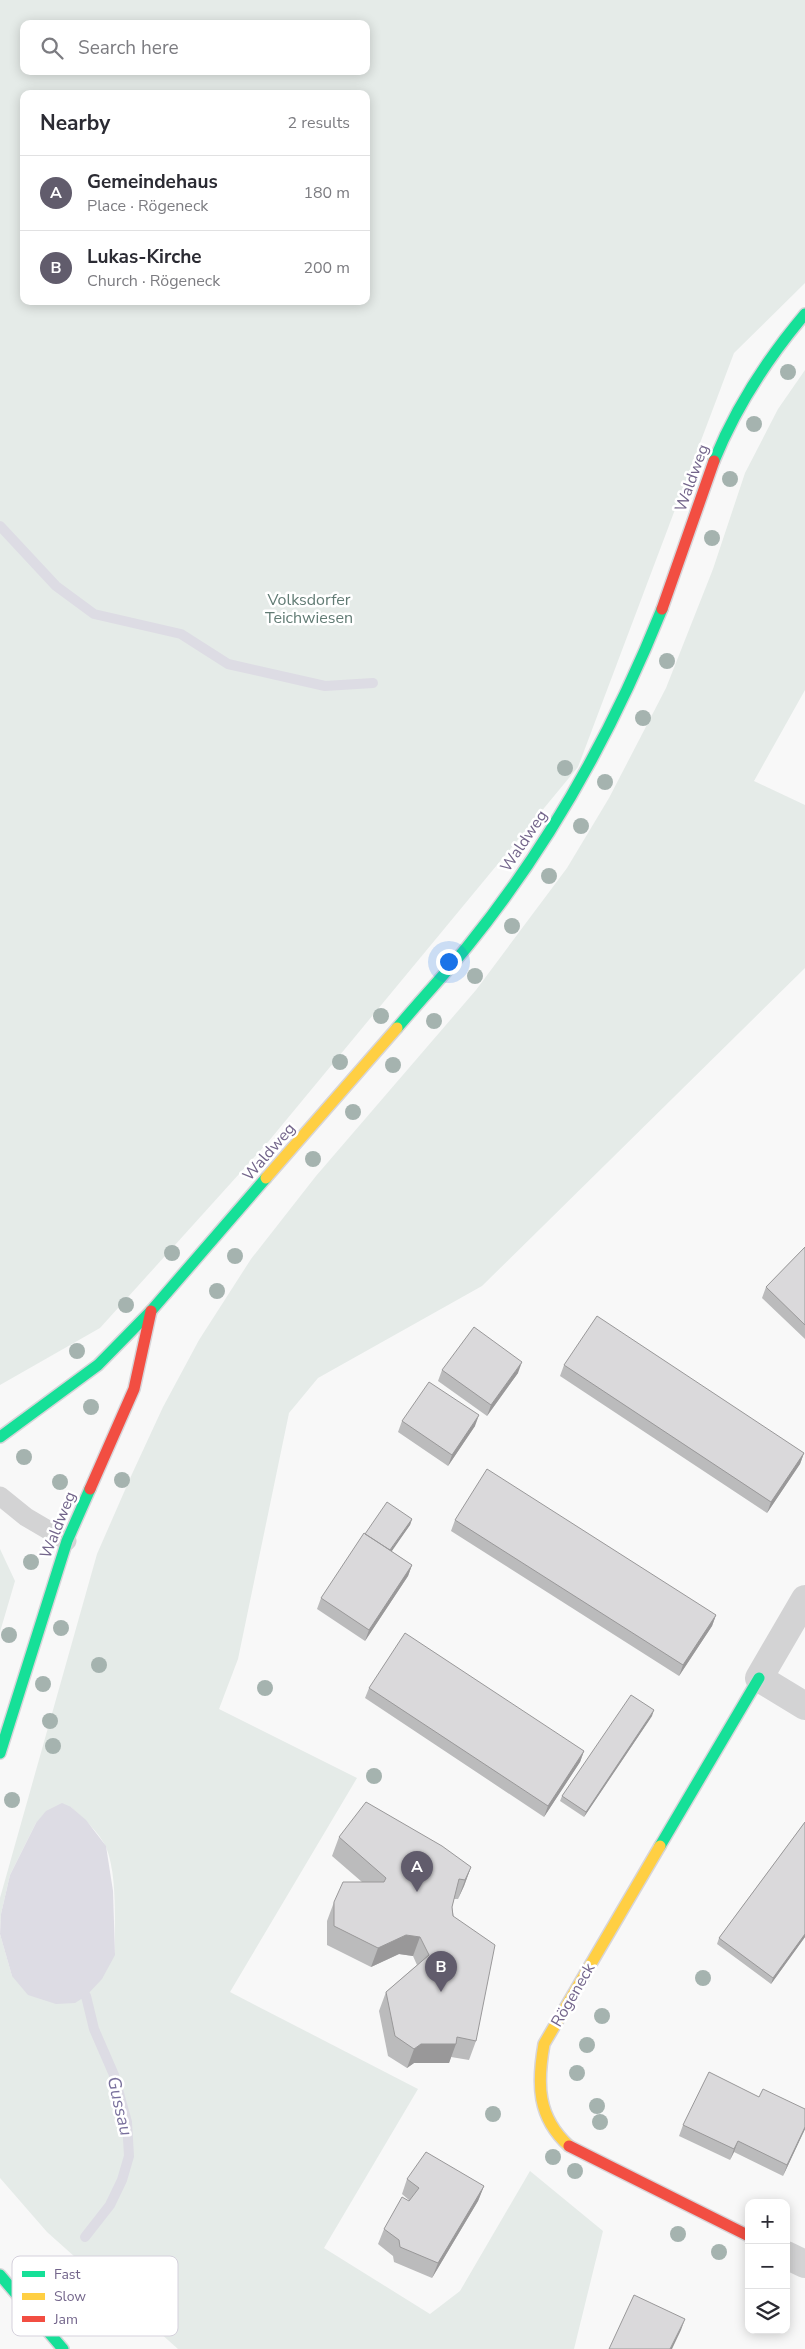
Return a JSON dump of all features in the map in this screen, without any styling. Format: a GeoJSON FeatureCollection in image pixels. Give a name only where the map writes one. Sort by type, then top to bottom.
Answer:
{"type":"FeatureCollection","features":[{"type":"Feature","properties":{"kind":"main road","name":"Waldweg"},"geometry":{"type":"LineString","coordinates":[[0,1437],[98,1364],[151,1311],[467,947],[514,885],[561,814],[587,770],[627,689],[668,592],[720,445],[737,411],[772,356],[805,314]]}},
{"type":"Feature","properties":{"kind":"main road","name":"Waldweg"},"geometry":{"type":"LineString","coordinates":[[0,1753],[67,1541],[134,1389],[151,1311]]}},
{"type":"Feature","properties":{"kind":"main road","name":"Rögeneck"},"geometry":{"type":"LineString","coordinates":[[745,2234],[568,2145],[550,2125],[541,2094],[539,2070],[544,2044],[759,1678]]}},
{"type":"Feature","properties":{"kind":"main road"},"geometry":{"type":"LineString","coordinates":[[0,2275],[12,2289]]}},
{"type":"Feature","properties":{"kind":"main road"},"geometry":{"type":"LineString","coordinates":[[52,2336],[63,2349]]}},
{"type":"Feature","properties":{"kind":"street"},"geometry":{"type":"LineString","coordinates":[[805,1599],[759,1678],[805,1706]]}},
{"type":"Feature","properties":{"kind":"street"},"geometry":{"type":"LineString","coordinates":[[790,2257],[805,2264]]}},
{"type":"Feature","properties":{"kind":"lane"},"geometry":{"type":"LineString","coordinates":[[0,1496],[26,1517],[67,1541]]}},
{"type":"Feature","properties":{"kind":"green space","name":"Volksdorfer Teichwiesen"},"geometry":{"type":"Polygon","coordinates":[[[0,0],[805,0],[805,283],[734,353],[578,767],[268,1142],[100,1328],[0,1385],[0,0]]]}},
{"type":"Feature","properties":{"kind":"green space"},"geometry":{"type":"Polygon","coordinates":[[[805,370],[805,690],[754,781],[805,805],[805,968],[482,1286],[318,1378],[289,1413],[238,1659],[219,1709],[357,1778],[230,1992],[418,2089],[324,2248],[430,2314],[460,2291],[530,2171],[603,2231],[574,2349],[178,2349],[163,2336],[178,2336],[178,2256],[74,2256],[47,2232],[0,2178],[0,1934],[0,1898],[97,1554],[163,1407],[199,1340],[251,1259],[316,1176],[476,990],[567,868],[609,798],[666,688],[713,569],[745,473],[778,409],[805,370]],[[71,1807],[36,1823],[10,1875],[1,1914],[0,1934],[12,1976],[115,1955],[114,1886],[110,1859],[106,1847],[99,1836],[71,1807]]]}},
{"type":"Feature","properties":{"kind":"green space"},"geometry":{"type":"Polygon","coordinates":[[[0,1549],[15,1581],[0,1632],[0,1549]]]}},
{"type":"Feature","properties":{"kind":"shaded area"},"geometry":{"type":"Polygon","coordinates":[[[62,1803],[71,1807],[86,1820],[106,1846],[113,1891],[115,1955],[102,1979],[86,1996],[75,2003],[56,2004],[28,1995],[12,1976],[0,1934],[1,1914],[10,1875],[36,1823],[46,1811],[62,1803]]]}},
{"type":"Feature","properties":{"kind":"building"},"geometry":{"type":"Polygon","coordinates":[[[805,1247],[805,1325],[766,1287],[805,1247]]]}},
{"type":"Feature","properties":{"kind":"building"},"geometry":{"type":"Polygon","coordinates":[[[597,1316],[804,1453],[771,1502],[564,1365],[597,1316]]]}},
{"type":"Feature","properties":{"kind":"building"},"geometry":{"type":"Polygon","coordinates":[[[474,1327],[522,1362],[491,1405],[442,1370],[474,1327]]]}},
{"type":"Feature","properties":{"kind":"building"},"geometry":{"type":"Polygon","coordinates":[[[429,1382],[479,1415],[452,1455],[402,1421],[429,1382]]]}},
{"type":"Feature","properties":{"kind":"building"},"geometry":{"type":"Polygon","coordinates":[[[487,1469],[716,1615],[683,1665],[455,1520],[487,1469]]]}},
{"type":"Feature","properties":{"kind":"building"},"geometry":{"type":"Polygon","coordinates":[[[387,1502],[412,1519],[390,1550],[365,1534],[387,1502]]]}},
{"type":"Feature","properties":{"kind":"building"},"geometry":{"type":"Polygon","coordinates":[[[364,1533],[412,1565],[369,1630],[321,1598],[364,1533]]]}},
{"type":"Feature","properties":{"kind":"building"},"geometry":{"type":"Polygon","coordinates":[[[405,1633],[584,1751],[548,1806],[369,1688],[405,1633]]]}},
{"type":"Feature","properties":{"kind":"building"},"geometry":{"type":"Polygon","coordinates":[[[631,1695],[654,1710],[586,1812],[562,1796],[631,1695]]]}},
{"type":"Feature","properties":{"kind":"building"},"geometry":{"type":"Polygon","coordinates":[[[366,1802],[442,1846],[471,1867],[465,1880],[459,1879],[452,1907],[453,1916],[495,1945],[476,2041],[457,2037],[456,2044],[421,2044],[414,2049],[395,2036],[386,1992],[429,1955],[420,1937],[406,1935],[378,1948],[334,1926],[334,1902],[343,1882],[384,1882],[386,1878],[339,1837],[366,1802]]]}},
{"type":"Feature","properties":{"kind":"building"},"geometry":{"type":"Polygon","coordinates":[[[805,1822],[805,1934],[773,1978],[719,1938],[805,1822]]]}},
{"type":"Feature","properties":{"kind":"building"},"geometry":{"type":"Polygon","coordinates":[[[709,2072],[759,2097],[763,2089],[805,2109],[805,2127],[787,2165],[738,2141],[734,2149],[683,2125],[709,2072]]]}},
{"type":"Feature","properties":{"kind":"building"},"geometry":{"type":"Polygon","coordinates":[[[426,2152],[484,2186],[438,2263],[400,2247],[399,2240],[384,2229],[402,2197],[409,2201],[419,2188],[407,2179],[426,2152]]]}},
{"type":"Feature","properties":{"kind":"building"},"geometry":{"type":"Polygon","coordinates":[[[634,2295],[685,2319],[670,2349],[609,2349],[634,2295]]]}},
{"type":"Feature","properties":{"kind":"waterway"},"geometry":{"type":"LineString","coordinates":[[0,526],[56,586],[94,614],[181,634],[228,664],[325,686],[373,683]]}},
{"type":"Feature","properties":{"kind":"waterway","name":"Gussau"},"geometry":{"type":"LineString","coordinates":[[85,2237],[110,2205],[122,2180],[129,2156],[127,2122],[114,2075],[94,2029],[86,1996]]}},
{"type":"Feature","properties":{"kind":"traffic: fast"},"geometry":{"type":"LineString","coordinates":[[714,461],[742,403],[765,366],[805,314]]}},
{"type":"Feature","properties":{"kind":"traffic: fast"},"geometry":{"type":"LineString","coordinates":[[397,1028],[497,908],[526,868],[552,827],[601,743],[623,699],[662,609]]}},
{"type":"Feature","properties":{"kind":"traffic: fast"},"geometry":{"type":"LineString","coordinates":[[0,1437],[98,1365],[151,1311],[266,1178]]}},
{"type":"Feature","properties":{"kind":"traffic: fast"},"geometry":{"type":"LineString","coordinates":[[0,1753],[67,1541],[90,1489]]}},
{"type":"Feature","properties":{"kind":"traffic: fast"},"geometry":{"type":"LineString","coordinates":[[660,1846],[759,1678]]}},
{"type":"Feature","properties":{"kind":"traffic: fast"},"geometry":{"type":"LineString","coordinates":[[0,2275],[12,2289]]}},
{"type":"Feature","properties":{"kind":"traffic: fast"},"geometry":{"type":"LineString","coordinates":[[52,2336],[63,2349]]}},
{"type":"Feature","properties":{"kind":"traffic: slow"},"geometry":{"type":"LineString","coordinates":[[266,1178],[397,1028]]}},
{"type":"Feature","properties":{"kind":"traffic: slow"},"geometry":{"type":"LineString","coordinates":[[569,2146],[558,2135],[545,2112],[540,2086],[544,2044],[660,1846]]}},
{"type":"Feature","properties":{"kind":"traffic: jam"},"geometry":{"type":"LineString","coordinates":[[662,609],[714,461]]}},
{"type":"Feature","properties":{"kind":"traffic: jam"},"geometry":{"type":"LineString","coordinates":[[90,1489],[134,1389],[151,1311]]}},
{"type":"Feature","properties":{"kind":"traffic: jam"},"geometry":{"type":"LineString","coordinates":[[569,2146],[745,2234]]}},
{"type":"Feature","properties":{"kind":"place","name":"Gemeindehaus"},"geometry":{"type":"Point","coordinates":[417,1892]}},
{"type":"Feature","properties":{"kind":"place","name":"Lukas-Kirche"},"geometry":{"type":"Point","coordinates":[441,1992]}}]}
